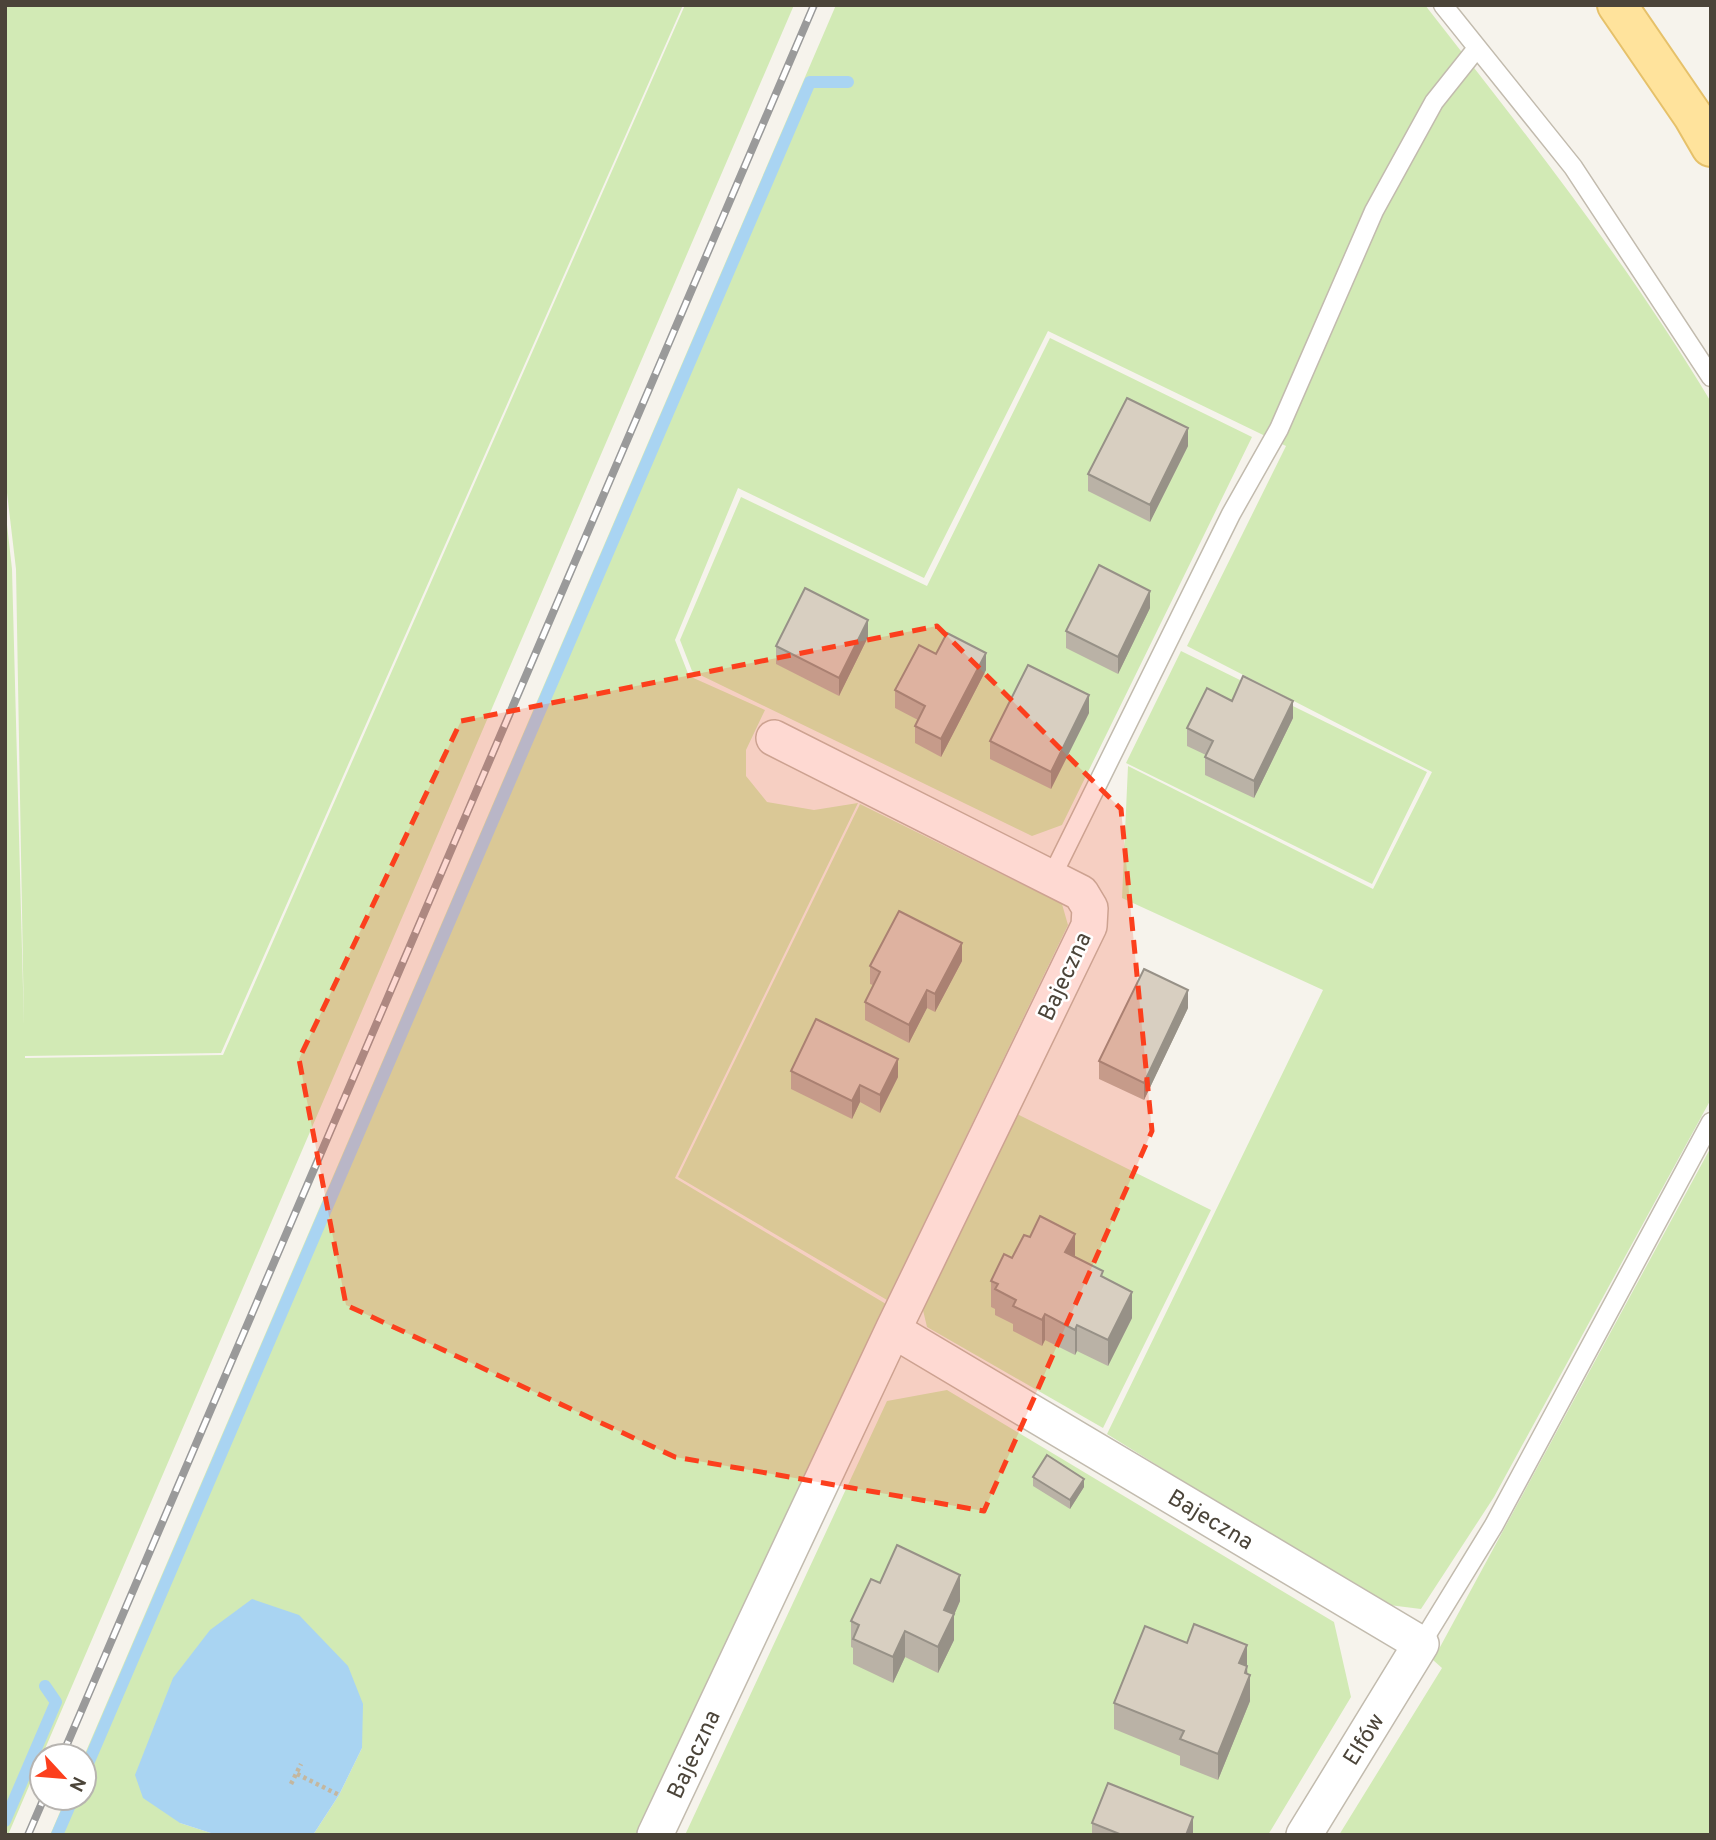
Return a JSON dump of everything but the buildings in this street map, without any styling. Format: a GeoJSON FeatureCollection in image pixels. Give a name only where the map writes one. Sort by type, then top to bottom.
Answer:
{"type":"FeatureCollection","features":[{"type":"Feature","properties":{"kind":"main road"},"geometry":{"type":"LineString","coordinates":[[1617,5],[1693,116],[1711,148]]}},
{"type":"Feature","properties":{"kind":"street","name":"Bajeczna"},"geometry":{"type":"LineString","coordinates":[[655,1835],[893,1330],[1089,926],[1090,908],[1081,893],[774,738]]}},
{"type":"Feature","properties":{"kind":"street","name":"Bajeczna"},"geometry":{"type":"LineString","coordinates":[[893,1330],[1421,1644]]}},
{"type":"Feature","properties":{"kind":"street","name":"Elfów"},"geometry":{"type":"LineString","coordinates":[[1304,1835],[1421,1644]]}},
{"type":"Feature","properties":{"kind":"lane"},"geometry":{"type":"LineString","coordinates":[[1443,5],[1573,167],[1711,377]]}},
{"type":"Feature","properties":{"kind":"lane"},"geometry":{"type":"LineString","coordinates":[[1051,878],[1231,514],[1279,429],[1374,211],[1434,102],[1477,48]]}},
{"type":"Feature","properties":{"kind":"lane"},"geometry":{"type":"LineString","coordinates":[[1421,1644],[1494,1525],[1711,1122]]}},
{"type":"Feature","properties":{"kind":"path"},"geometry":{"type":"LineString","coordinates":[[291,1784],[301,1764]]}},
{"type":"Feature","properties":{"kind":"path"},"geometry":{"type":"LineString","coordinates":[[297,1774],[338,1795]]}},
{"type":"Feature","properties":{"kind":"highlighted area"},"geometry":{"type":"Polygon","coordinates":[[[937,626],[1121,809],[1152,1131],[984,1511],[675,1457],[346,1305],[299,1059],[461,721],[937,626]]]}},
{"type":"Feature","properties":{"kind":"green space"},"geometry":{"type":"Polygon","coordinates":[[[5,5],[683,5],[221,1053],[25,1058],[223,1055],[685,5],[794,5],[48,1742],[28,1742],[28,1788],[8,1835],[5,1835],[5,507],[12,569],[24,1026],[16,569],[5,476],[5,5]]]}},
{"type":"Feature","properties":{"kind":"green space"},"geometry":{"type":"Polygon","coordinates":[[[836,5],[1425,5],[1538,150],[1610,249],[1711,402],[1711,1099],[1494,1497],[1421,1609],[1381,1604],[1107,1434],[1323,990],[1122,898],[1128,766],[1373,889],[1432,772],[1187,646],[1286,446],[1048,331],[924,578],[738,488],[675,640],[689,676],[765,710],[746,750],[746,776],[767,802],[814,810],[858,803],[675,1178],[891,1307],[642,1835],[313,1835],[339,1795],[362,1748],[180,1823],[217,1835],[50,1835],[60,1812],[98,1812],[98,1742],[90,1742],[836,5]]]}},
{"type":"Feature","properties":{"kind":"green space"},"geometry":{"type":"Polygon","coordinates":[[[1050,338],[1252,437],[1062,825],[1032,836],[692,671],[680,640],[741,497],[927,586],[1050,338]]]}},
{"type":"Feature","properties":{"kind":"green space"},"geometry":{"type":"Polygon","coordinates":[[[1181,651],[1427,772],[1372,884],[1126,763],[1181,651]]]}},
{"type":"Feature","properties":{"kind":"green space"},"geometry":{"type":"Polygon","coordinates":[[[860,804],[1062,904],[1068,925],[887,1300],[678,1177],[860,804]]]}},
{"type":"Feature","properties":{"kind":"green space"},"geometry":{"type":"Polygon","coordinates":[[[1017,1114],[1211,1210],[1103,1428],[927,1327],[922,1306],[1017,1114]]]}},
{"type":"Feature","properties":{"kind":"green space"},"geometry":{"type":"Polygon","coordinates":[[[1711,1147],[1711,1835],[1339,1835],[1442,1668],[1433,1660],[1711,1147]]]}},
{"type":"Feature","properties":{"kind":"green space"},"geometry":{"type":"Polygon","coordinates":[[[947,1390],[1334,1622],[1351,1697],[1268,1835],[685,1835],[887,1401],[947,1390]]]}},
{"type":"Feature","properties":{"kind":"water"},"geometry":{"type":"Polygon","coordinates":[[[252,1599],[299,1615],[348,1666],[363,1704],[362,1748],[339,1795],[313,1835],[217,1835],[180,1823],[143,1798],[135,1775],[173,1678],[210,1630],[252,1599]]]}},
{"type":"Feature","properties":{"kind":"waterway"},"geometry":{"type":"LineString","coordinates":[[97,1742],[810,82],[848,82]]}},
{"type":"Feature","properties":{"kind":"waterway"},"geometry":{"type":"LineString","coordinates":[[5,1821],[56,1702],[45,1686]]}},
{"type":"Feature","properties":{"kind":"waterway"},"geometry":{"type":"LineString","coordinates":[[57,1835],[67,1812]]}},
{"type":"Feature","properties":{"kind":"railway"},"geometry":{"type":"LineString","coordinates":[[68,1742],[814,5]]}},
{"type":"Feature","properties":{"kind":"railway"},"geometry":{"type":"LineString","coordinates":[[28,1835],[38,1812]]}}]}
